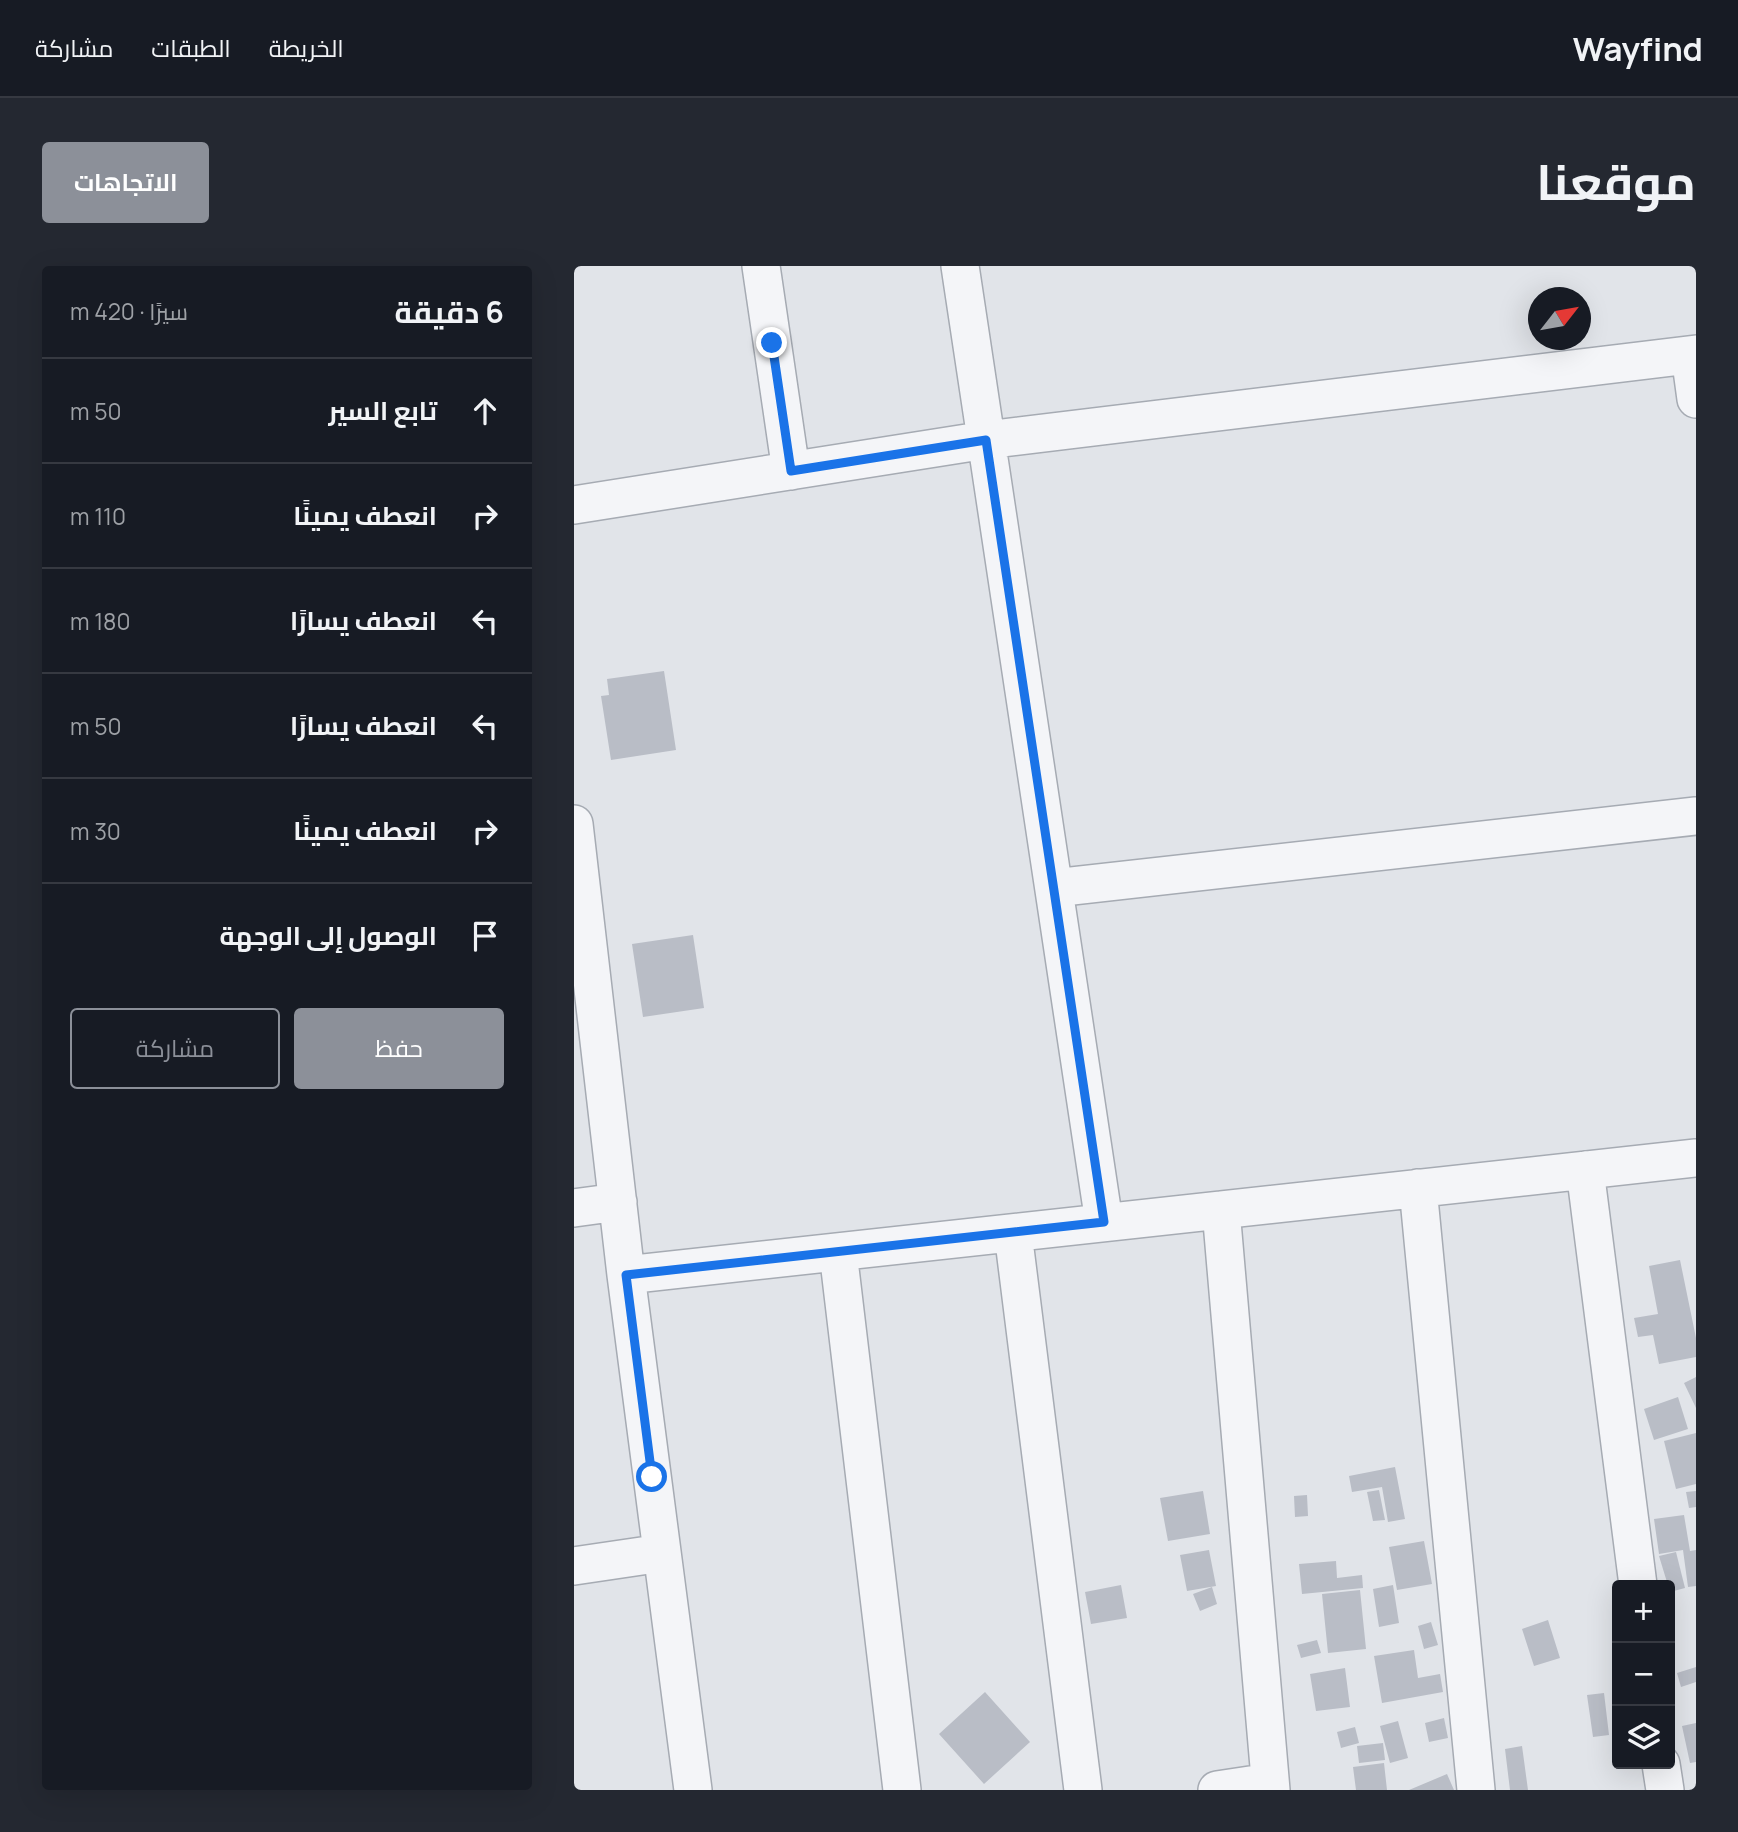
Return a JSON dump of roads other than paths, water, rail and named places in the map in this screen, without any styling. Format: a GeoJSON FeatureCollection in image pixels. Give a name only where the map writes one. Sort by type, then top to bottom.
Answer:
{"type":"FeatureCollection","features":[{"type":"Feature","properties":{"kind":"street"},"geometry":{"type":"LineString","coordinates":[[761,266],[791,471]]}},
{"type":"Feature","properties":{"kind":"street"},"geometry":{"type":"LineString","coordinates":[[960,266],[1104,1222]]}},
{"type":"Feature","properties":{"kind":"street"},"geometry":{"type":"LineString","coordinates":[[574,505],[986,440],[1693,355],[1696,399]]}},
{"type":"Feature","properties":{"kind":"street"},"geometry":{"type":"LineString","coordinates":[[1054,888],[1696,816]]}},
{"type":"Feature","properties":{"kind":"street"},"geometry":{"type":"LineString","coordinates":[[574,824],[577,871],[626,1275],[692,1790]]}},
{"type":"Feature","properties":{"kind":"street"},"geometry":{"type":"LineString","coordinates":[[626,1275],[1696,1158]]}},
{"type":"Feature","properties":{"kind":"street"},"geometry":{"type":"LineString","coordinates":[[1585,1170],[1638,1580]]}},
{"type":"Feature","properties":{"kind":"street"},"geometry":{"type":"LineString","coordinates":[[1418,1188],[1476,1790]]}},
{"type":"Feature","properties":{"kind":"street"},"geometry":{"type":"LineString","coordinates":[[574,1208],[618,1202]]}},
{"type":"Feature","properties":{"kind":"street"},"geometry":{"type":"LineString","coordinates":[[1217,1790],[1271,1786],[1221,1210]]}},
{"type":"Feature","properties":{"kind":"street"},"geometry":{"type":"LineString","coordinates":[[1013,1233],[1083,1790]]}},
{"type":"Feature","properties":{"kind":"street"},"geometry":{"type":"LineString","coordinates":[[838,1252],[902,1790]]}},
{"type":"Feature","properties":{"kind":"street"},"geometry":{"type":"LineString","coordinates":[[574,1566],[662,1553]]}},
{"type":"Feature","properties":{"kind":"street"},"geometry":{"type":"LineString","coordinates":[[1662,1769],[1665,1790]]}}]}
